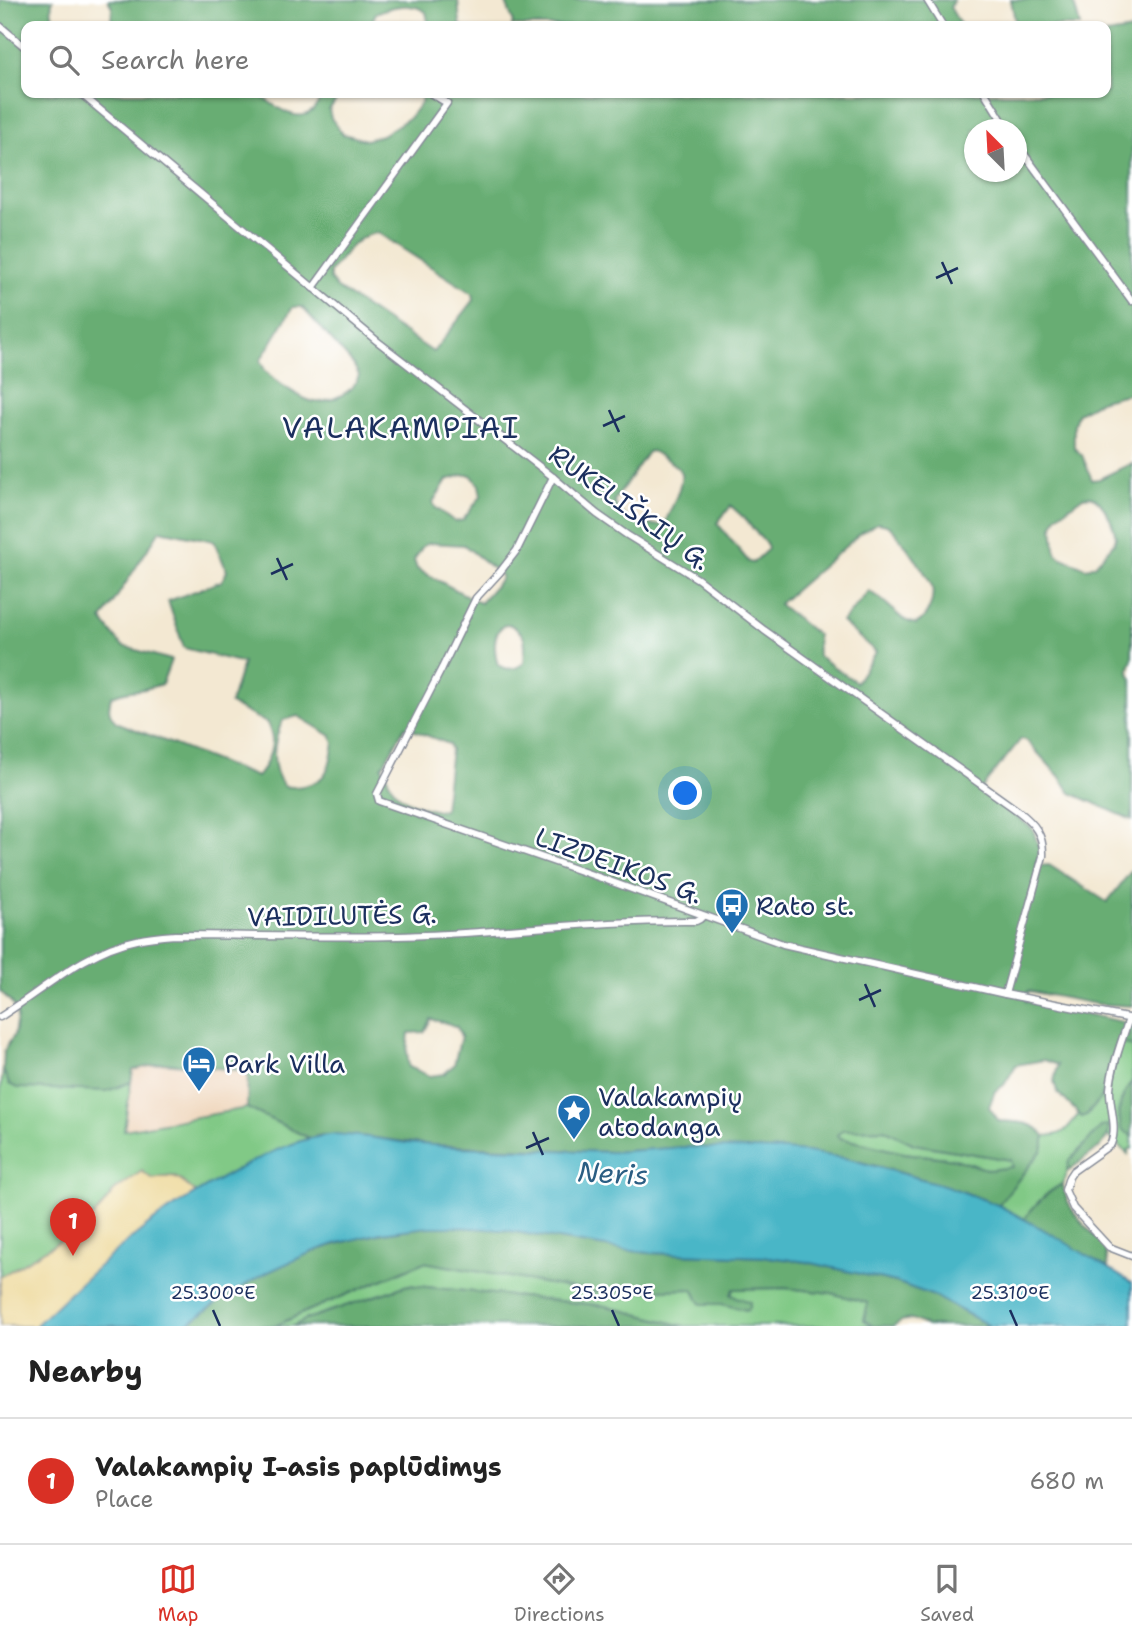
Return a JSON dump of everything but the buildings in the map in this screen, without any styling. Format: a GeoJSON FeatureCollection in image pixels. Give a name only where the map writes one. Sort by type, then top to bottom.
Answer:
{"type":"FeatureCollection","features":[{"type":"Feature","properties":{"kind":"street"},"geometry":{"type":"LineString","coordinates":[[927,0],[940,21]]}},
{"type":"Feature","properties":{"kind":"street"},"geometry":{"type":"LineString","coordinates":[[0,26],[21,44]]}},
{"type":"Feature","properties":{"kind":"street","name":"RUKELIŠKIŲ G."},"geometry":{"type":"LineString","coordinates":[[86,98],[377,341],[597,514],[698,579],[764,630],[1036,826],[1044,856],[1005,994]]}},
{"type":"Feature","properties":{"kind":"street"},"geometry":{"type":"LineString","coordinates":[[313,288],[447,103],[438,98]]}},
{"type":"Feature","properties":{"kind":"street"},"geometry":{"type":"LineString","coordinates":[[988,98],[1001,119]]}},
{"type":"Feature","properties":{"kind":"street"},"geometry":{"type":"LineString","coordinates":[[1027,157],[1132,301]]}},
{"type":"Feature","properties":{"kind":"street","name":"LIZDEIKOS G."},"geometry":{"type":"LineString","coordinates":[[553,477],[517,550],[476,598],[377,794],[379,801],[783,944],[1005,994],[1131,1019]]}},
{"type":"Feature","properties":{"kind":"street","name":"VAIDILUTĖS G."},"geometry":{"type":"LineString","coordinates":[[0,1017],[72,968],[136,940],[175,935],[426,935],[696,921],[703,916]]}},
{"type":"Feature","properties":{"kind":"street"},"geometry":{"type":"LineString","coordinates":[[1131,1019],[1113,1070],[1110,1091],[1115,1129],[1111,1144],[1073,1171],[1065,1190],[1073,1208],[1109,1247],[1132,1256]]}},
{"type":"Feature","properties":{"kind":"shaded area"},"geometry":{"type":"Polygon","coordinates":[[[163,1063],[248,1071],[247,1108],[123,1130],[133,1070],[163,1063]]]}},
{"type":"Feature","properties":{"kind":"green space"},"geometry":{"type":"Polygon","coordinates":[[[0,0],[53,0],[51,10],[55,21],[21,21],[21,98],[264,98],[283,111],[305,115],[312,111],[321,98],[337,98],[329,110],[331,118],[343,134],[366,140],[382,135],[409,118],[421,103],[422,98],[1111,98],[1111,33],[1132,30],[1132,393],[1102,400],[1078,413],[1074,424],[1074,448],[1082,455],[1092,480],[1132,463],[1132,659],[1129,674],[1132,679],[1132,820],[1071,793],[1026,740],[1021,739],[981,789],[1033,829],[1039,849],[1037,866],[1049,865],[1107,902],[1132,870],[1132,1006],[1096,1004],[1028,991],[1026,1001],[1132,1024],[1132,1045],[1118,1042],[1102,1097],[1088,1114],[1082,1117],[1057,1092],[1054,1081],[1058,1065],[1044,1060],[1016,1065],[1004,1085],[995,1091],[989,1107],[999,1121],[1031,1125],[1045,1136],[1042,1150],[998,1205],[892,1170],[807,1152],[684,1147],[612,1152],[431,1145],[351,1135],[309,1138],[247,1108],[248,1071],[163,1063],[133,1070],[131,1082],[107,1091],[17,1088],[9,1084],[3,1070],[4,1051],[14,1035],[17,1017],[13,1004],[0,991],[0,0]],[[378,233],[363,237],[351,247],[330,272],[330,279],[336,287],[433,352],[474,300],[473,294],[378,233]],[[293,307],[260,361],[265,370],[281,384],[310,401],[323,402],[345,393],[355,384],[359,375],[353,364],[302,307],[293,307]],[[652,451],[648,452],[614,501],[621,513],[627,517],[647,524],[661,525],[666,521],[677,496],[681,476],[675,465],[652,451]],[[471,475],[447,480],[433,502],[435,507],[455,522],[463,520],[481,496],[479,485],[471,475]],[[1091,496],[1083,497],[1057,516],[1053,525],[1057,554],[1086,568],[1095,565],[1116,537],[1100,503],[1091,496]],[[731,506],[717,523],[749,562],[753,563],[768,549],[731,506]],[[878,523],[862,532],[779,604],[817,635],[818,656],[856,682],[876,652],[842,622],[869,591],[900,617],[916,624],[927,613],[932,598],[930,582],[892,529],[878,523]],[[160,530],[102,620],[122,646],[171,660],[162,684],[111,697],[109,711],[113,719],[257,777],[268,760],[272,738],[267,723],[230,704],[243,663],[184,648],[168,601],[222,581],[227,571],[214,541],[160,530]],[[430,543],[423,546],[414,560],[417,569],[480,603],[501,579],[501,575],[464,545],[430,543]],[[509,624],[503,626],[495,640],[495,653],[498,665],[511,669],[524,663],[524,640],[520,632],[509,624]],[[298,716],[283,720],[277,736],[274,762],[284,786],[307,785],[323,776],[328,769],[334,743],[331,736],[298,716]],[[405,727],[382,767],[394,789],[405,799],[426,808],[444,810],[451,749],[449,744],[405,727]],[[431,1019],[424,1032],[409,1033],[409,1067],[430,1076],[444,1074],[454,1065],[461,1036],[457,1027],[431,1019]],[[884,1129],[843,1130],[837,1135],[840,1138],[904,1153],[955,1159],[989,1170],[1012,1167],[1010,1160],[914,1144],[884,1129]]]}},
{"type":"Feature","properties":{"kind":"green space"},"geometry":{"type":"Polygon","coordinates":[[[108,0],[458,0],[460,21],[428,21],[426,12],[408,6],[376,13],[374,21],[111,21],[112,7],[108,0]]]}},
{"type":"Feature","properties":{"kind":"green space"},"geometry":{"type":"Polygon","coordinates":[[[505,0],[954,0],[950,7],[958,21],[513,21],[505,0]]]}},
{"type":"Feature","properties":{"kind":"green space"},"geometry":{"type":"Polygon","coordinates":[[[1011,0],[1073,0],[1079,21],[1015,21],[1011,0]]]}},
{"type":"Feature","properties":{"kind":"green space"},"geometry":{"type":"Polygon","coordinates":[[[1118,1042],[1132,1045],[1132,1081],[1118,1112],[1119,1118],[1132,1136],[1132,1149],[1129,1149],[1128,1154],[1108,1136],[1108,1125],[1069,1161],[1063,1184],[1046,1195],[1024,1219],[998,1205],[1042,1150],[1045,1136],[1065,1130],[1079,1114],[1082,1117],[1088,1114],[1102,1097],[1118,1042]]]}},
{"type":"Feature","properties":{"kind":"green space"},"geometry":{"type":"Polygon","coordinates":[[[3,1070],[9,1084],[107,1091],[131,1082],[124,1130],[247,1108],[309,1138],[265,1156],[196,1193],[172,1176],[152,1179],[114,1191],[98,1212],[75,1232],[0,1277],[0,1097],[3,1070]]]}},
{"type":"Feature","properties":{"kind":"green space"},"geometry":{"type":"Polygon","coordinates":[[[1132,1081],[1132,1136],[1121,1129],[1119,1114],[1122,1099],[1132,1081]]]}},
{"type":"Feature","properties":{"kind":"green space"},"geometry":{"type":"Polygon","coordinates":[[[1109,1125],[1108,1136],[1101,1146],[1067,1172],[1069,1161],[1101,1127],[1109,1125]]]}},
{"type":"Feature","properties":{"kind":"green space"},"geometry":{"type":"Polygon","coordinates":[[[884,1129],[914,1144],[1011,1160],[1012,1168],[989,1170],[955,1159],[904,1153],[840,1138],[837,1135],[843,1130],[884,1129]]]}},
{"type":"Feature","properties":{"kind":"green space"},"geometry":{"type":"Polygon","coordinates":[[[1063,1184],[1073,1211],[1105,1246],[1108,1268],[1024,1219],[1046,1195],[1063,1184]]]}},
{"type":"Feature","properties":{"kind":"green space"},"geometry":{"type":"Polygon","coordinates":[[[428,1227],[504,1230],[649,1253],[768,1257],[807,1262],[896,1282],[934,1296],[990,1326],[927,1326],[912,1319],[893,1326],[873,1326],[864,1320],[868,1303],[831,1293],[785,1288],[733,1289],[731,1295],[750,1302],[750,1308],[746,1310],[722,1304],[701,1304],[693,1289],[594,1292],[424,1262],[275,1326],[184,1326],[252,1281],[301,1256],[363,1237],[428,1227]]]}},
{"type":"Feature","properties":{"kind":"green space"},"geometry":{"type":"Polygon","coordinates":[[[424,1262],[594,1292],[693,1289],[701,1304],[722,1304],[746,1310],[731,1295],[733,1289],[785,1288],[831,1293],[868,1303],[864,1320],[873,1326],[684,1326],[606,1306],[408,1285],[293,1326],[276,1326],[424,1262]]]}},
{"type":"Feature","properties":{"kind":"green space"},"geometry":{"type":"Polygon","coordinates":[[[408,1285],[606,1306],[684,1326],[293,1326],[408,1285]]]}},
{"type":"Feature","properties":{"kind":"sand"},"geometry":{"type":"Polygon","coordinates":[[[142,1171],[152,1179],[176,1178],[196,1193],[152,1222],[35,1326],[0,1326],[0,1277],[75,1232],[98,1212],[114,1191],[142,1171]]]}},
{"type":"Feature","properties":{"kind":"water","name":"Neris"},"geometry":{"type":"Polygon","coordinates":[[[336,1134],[457,1147],[612,1152],[684,1147],[784,1150],[849,1159],[947,1186],[998,1205],[1050,1233],[1132,1283],[1132,1326],[990,1326],[934,1296],[896,1282],[807,1262],[768,1257],[649,1253],[504,1230],[428,1227],[381,1233],[312,1252],[264,1274],[184,1326],[35,1326],[125,1244],[188,1197],[276,1150],[311,1138],[336,1134]]]}},
{"type":"Feature","properties":{"kind":"place","name":"Rato st."},"geometry":{"type":"Point","coordinates":[732,935]}},
{"type":"Feature","properties":{"kind":"place","name":"Park Villa"},"geometry":{"type":"Point","coordinates":[199,1093]}},
{"type":"Feature","properties":{"kind":"place","name":"Valakampių atodanga"},"geometry":{"type":"Point","coordinates":[574,1141]}},
{"type":"Feature","properties":{"kind":"place","name":"Valakampių I-asis paplūdimys"},"geometry":{"type":"Point","coordinates":[73,1256]}},
{"type":"Feature","properties":{"kind":"district","name":"VALAKAMPIAI"},"geometry":{"type":"Point","coordinates":[401,427]}}]}
